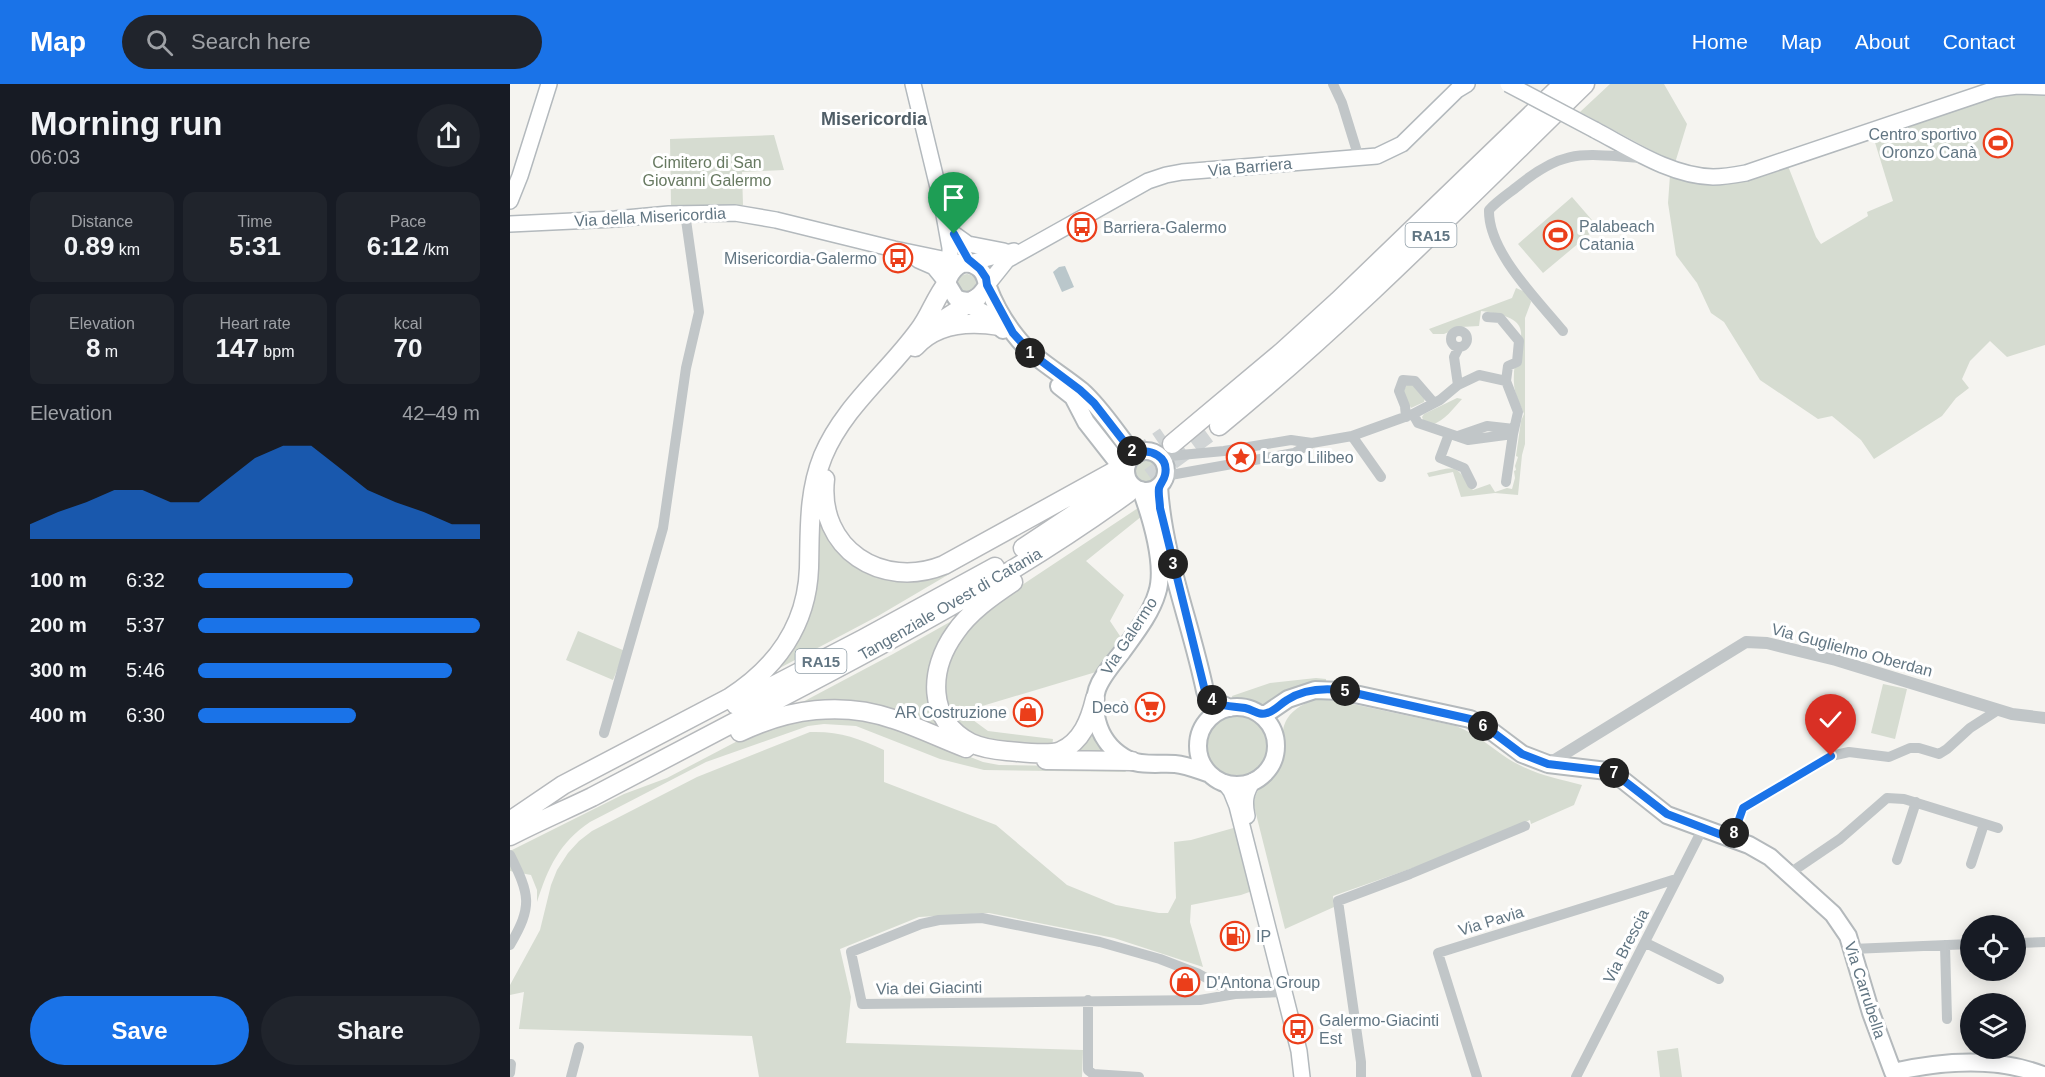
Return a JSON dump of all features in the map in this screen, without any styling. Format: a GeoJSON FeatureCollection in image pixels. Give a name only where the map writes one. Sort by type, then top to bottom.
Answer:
{"type":"FeatureCollection","features":[{"type":"Feature","properties":{"kind":"highway","name":"RA15"},"geometry":{"type":"LineString","coordinates":[[1164,445],[1222,402],[1338,301],[1563,84]]}},
{"type":"Feature","properties":{"kind":"highway","name":"RA15"},"geometry":{"type":"LineString","coordinates":[[1222,437],[1273,382],[1352,311],[1585,84]]}},
{"type":"Feature","properties":{"kind":"highway"},"geometry":{"type":"LineString","coordinates":[[510,821],[563,785],[729,698],[753,681],[778,656],[791,637],[806,598],[812,498],[826,450],[851,409],[919,330],[955,273]]}},
{"type":"Feature","properties":{"kind":"highway"},"geometry":{"type":"LineString","coordinates":[[980,294],[944,318],[924,337],[847,426],[828,463],[824,490],[827,517],[841,541],[861,560],[873,566],[894,572],[916,573],[936,568],[1127,485]]}},
{"type":"Feature","properties":{"kind":"highway"},"geometry":{"type":"LineString","coordinates":[[924,337],[959,324],[1000,326]]}},
{"type":"Feature","properties":{"kind":"highway"},"geometry":{"type":"LineString","coordinates":[[1095,699],[1085,730],[1074,742],[1059,752],[997,750],[973,744],[950,728],[939,706],[937,673],[947,645],[963,623],[978,608],[1010,584],[1097,528],[1127,485]]}},
{"type":"Feature","properties":{"kind":"highway","name":"Tangenziale Ovest di Catania"},"geometry":{"type":"LineString","coordinates":[[510,821],[863,639],[992,568],[1127,485]]}},
{"type":"Feature","properties":{"kind":"highway","name":"Tangenziale Ovest di Catania"},"geometry":{"type":"LineString","coordinates":[[510,836],[869,652],[960,601],[1091,520],[1127,485]]}},
{"type":"Feature","properties":{"kind":"highway"},"geometry":{"type":"LineString","coordinates":[[670,755],[724,740],[759,723],[786,715],[844,709],[891,718],[970,750],[992,756],[1132,762]]}},
{"type":"Feature","properties":{"kind":"main road"},"geometry":{"type":"LineString","coordinates":[[510,201],[549,84]]}},
{"type":"Feature","properties":{"kind":"main road"},"geometry":{"type":"LineString","coordinates":[[913,84],[955,273]]}},
{"type":"Feature","properties":{"kind":"main road","name":"Via Barriera"},"geometry":{"type":"LineString","coordinates":[[980,294],[1007,260],[1135,188],[1166,175],[1377,156],[1402,144],[1467,84]]}},
{"type":"Feature","properties":{"kind":"main road"},"geometry":{"type":"LineString","coordinates":[[1508,84],[1650,158],[1672,168],[1711,177],[1746,173],[1995,89],[2017,86],[2045,87]]}},
{"type":"Feature","properties":{"kind":"main road"},"geometry":{"type":"LineString","coordinates":[[943,211],[954,234],[955,273],[952,295],[980,294],[1005,321],[1024,347],[1094,403],[1129,448],[1136,453]]}},
{"type":"Feature","properties":{"kind":"main road"},"geometry":{"type":"LineString","coordinates":[[924,255],[931,252],[940,241],[943,211]]}},
{"type":"Feature","properties":{"kind":"main road","name":"Via della Misericordia"},"geometry":{"type":"LineString","coordinates":[[510,224],[686,213],[735,213],[762,217],[894,249]]}},
{"type":"Feature","properties":{"kind":"main road"},"geometry":{"type":"LineString","coordinates":[[954,234],[968,244],[1010,251]]}},
{"type":"Feature","properties":{"kind":"main road"},"geometry":{"type":"LineString","coordinates":[[894,249],[924,255],[955,273]]}},
{"type":"Feature","properties":{"kind":"main road"},"geometry":{"type":"LineString","coordinates":[[894,249],[909,258],[926,262],[934,267],[986,278],[980,294]]}},
{"type":"Feature","properties":{"kind":"main road"},"geometry":{"type":"LineString","coordinates":[[955,273],[1010,251],[1026,249]]}},
{"type":"Feature","properties":{"kind":"main road","name":"Via Galermo"},"geometry":{"type":"LineString","coordinates":[[980,294],[988,315],[1000,326],[1025,359],[1073,397],[1086,422],[1127,485],[1148,510],[1158,555],[1160,586],[1157,596],[1135,633],[1104,672],[1095,699],[1098,722],[1104,737],[1115,751],[1132,762]]}},
{"type":"Feature","properties":{"kind":"main road"},"geometry":{"type":"LineString","coordinates":[[1162,481],[1151,490],[1127,485],[1128,461],[1136,453],[1164,445]]}},
{"type":"Feature","properties":{"kind":"main road","name":"Via Galermo"},"geometry":{"type":"LineString","coordinates":[[1164,445],[1160,508],[1170,552],[1205,691],[1208,698],[1230,708]]}},
{"type":"Feature","properties":{"kind":"main road","name":"Via Carrubella"},"geometry":{"type":"LineString","coordinates":[[1259,714],[1266,714],[1288,699],[1304,693],[1324,689],[1341,690],[1459,716],[1480,724],[1522,754],[1548,764],[1614,773],[1661,811],[1761,851],[1790,873],[1840,922],[1852,949],[1892,1075],[1912,1068],[1985,1062],[2023,1068],[2045,1076]]}},
{"type":"Feature","properties":{"kind":"main road"},"geometry":{"type":"LineString","coordinates":[[1266,919],[1262,880],[1245,805],[1248,789],[1270,767],[1275,753],[1275,738],[1283,714],[1304,693]]}},
{"type":"Feature","properties":{"kind":"main road"},"geometry":{"type":"LineString","coordinates":[[1210,774],[1199,754],[1199,738],[1203,727],[1219,712],[1230,708],[1248,709],[1259,714],[1271,727],[1275,738]]}},
{"type":"Feature","properties":{"kind":"main road"},"geometry":{"type":"LineString","coordinates":[[1132,762],[1177,764],[1210,774],[1225,783],[1239,785],[1253,782]]}},
{"type":"Feature","properties":{"kind":"main road"},"geometry":{"type":"LineString","coordinates":[[1225,783],[1235,798],[1285,992],[1299,1051],[1302,1077]]}},
{"type":"Feature","properties":{"kind":"street"},"geometry":{"type":"LineString","coordinates":[[1333,84],[1342,103],[1359,158]]}},
{"type":"Feature","properties":{"kind":"street"},"geometry":{"type":"LineString","coordinates":[[1563,331],[1505,260],[1494,235],[1489,210],[1542,167],[1564,158],[1599,154],[1650,158]]}},
{"type":"Feature","properties":{"kind":"street"},"geometry":{"type":"LineString","coordinates":[[604,733],[663,528],[686,368],[699,312],[686,213]]}},
{"type":"Feature","properties":{"kind":"street"},"geometry":{"type":"LineString","coordinates":[[1487,317],[1500,318],[1519,341],[1517,362],[1508,366],[1506,381],[1518,412],[1506,482]]}},
{"type":"Feature","properties":{"kind":"street"},"geometry":{"type":"LineString","coordinates":[[1458,385],[1454,357],[1459,347]]}},
{"type":"Feature","properties":{"kind":"street"},"geometry":{"type":"LineString","coordinates":[[1164,445],[1170,456],[1222,437],[1312,443],[1352,436],[1434,403],[1458,385],[1479,375],[1506,381]]}},
{"type":"Feature","properties":{"kind":"street"},"geometry":{"type":"LineString","coordinates":[[1434,403],[1415,381],[1403,380],[1399,391],[1409,415],[1418,423],[1468,440],[1513,431]]}},
{"type":"Feature","properties":{"kind":"street"},"geometry":{"type":"LineString","coordinates":[[1454,435],[1440,458],[1464,468],[1472,484]]}},
{"type":"Feature","properties":{"kind":"street"},"geometry":{"type":"LineString","coordinates":[[1352,436],[1381,477]]}},
{"type":"Feature","properties":{"kind":"street"},"geometry":{"type":"LineString","coordinates":[[1222,437],[1226,464]]}},
{"type":"Feature","properties":{"kind":"street"},"geometry":{"type":"LineString","coordinates":[[1162,481],[1226,464],[1294,453],[1312,443]]}},
{"type":"Feature","properties":{"kind":"street","name":"Via Guglielmo Oberdan"},"geometry":{"type":"LineString","coordinates":[[1548,764],[1746,642],[1767,644],[1836,660],[1986,705],[1998,711],[2045,718]]}},
{"type":"Feature","properties":{"kind":"street"},"geometry":{"type":"LineString","coordinates":[[1732,839],[1743,808],[1823,759],[1849,752],[1889,757],[1910,748],[1940,754],[1970,728],[1998,711]]}},
{"type":"Feature","properties":{"kind":"street"},"geometry":{"type":"LineString","coordinates":[[1790,873],[1840,839],[1887,798],[1916,802],[1998,828]]}},
{"type":"Feature","properties":{"kind":"street"},"geometry":{"type":"LineString","coordinates":[[1897,860],[1916,802]]}},
{"type":"Feature","properties":{"kind":"street"},"geometry":{"type":"LineString","coordinates":[[1971,864],[1984,824]]}},
{"type":"Feature","properties":{"kind":"street"},"geometry":{"type":"LineString","coordinates":[[1361,1077],[1361,1062],[1338,901],[1526,826]]}},
{"type":"Feature","properties":{"kind":"street","name":"Via Brescia"},"geometry":{"type":"LineString","coordinates":[[1576,1077],[1703,828]]}},
{"type":"Feature","properties":{"kind":"street"},"geometry":{"type":"LineString","coordinates":[[510,855],[525,888],[527,905],[525,917],[510,945]]}},
{"type":"Feature","properties":{"kind":"street","name":"Via Pavia"},"geometry":{"type":"LineString","coordinates":[[1477,1077],[1438,953],[1676,879]]}},
{"type":"Feature","properties":{"kind":"street","name":"Via dei Giacinti"},"geometry":{"type":"LineString","coordinates":[[1235,994],[1199,974],[1150,956],[1100,942],[982,918],[939,920],[921,924],[851,952],[862,1004],[1200,1000],[1235,994],[1285,992]]}},
{"type":"Feature","properties":{"kind":"street"},"geometry":{"type":"LineString","coordinates":[[2026,943],[2045,942]]}},
{"type":"Feature","properties":{"kind":"street"},"geometry":{"type":"LineString","coordinates":[[1646,943],[1719,979]]}},
{"type":"Feature","properties":{"kind":"street"},"geometry":{"type":"LineString","coordinates":[[1852,949],[1960,944]]}},
{"type":"Feature","properties":{"kind":"street"},"geometry":{"type":"LineString","coordinates":[[1946,945],[1947,1019]]}},
{"type":"Feature","properties":{"kind":"street"},"geometry":{"type":"LineString","coordinates":[[1088,1000],[1088,1070],[1093,1074],[1139,1077]]}},
{"type":"Feature","properties":{"kind":"street"},"geometry":{"type":"LineString","coordinates":[[571,1077],[579,1047]]}},
{"type":"Feature","properties":{"kind":"green space"},"geometry":{"type":"Polygon","coordinates":[[[1610,84],[1664,84],[1687,124],[1675,163],[1580,112],[1610,84]]]}},
{"type":"Feature","properties":{"kind":"green space"},"geometry":{"type":"Polygon","coordinates":[[[2020,93],[2045,94],[2045,345],[2007,357],[1990,341],[1970,361],[1962,379],[1969,388],[1956,398],[1942,416],[1874,459],[1861,440],[1832,416],[1818,419],[1760,380],[1724,322],[1711,313],[1697,283],[1676,255],[1668,203],[1670,175],[1731,183],[1748,180],[1788,166],[1816,237],[1821,244],[1868,216],[1867,212],[1893,201],[1873,136],[1977,101],[2020,93]]]}},
{"type":"Feature","properties":{"kind":"green space","name":"Cimitero di San Giovanni Galermo"},"geometry":{"type":"Polygon","coordinates":[[[774,135],[784,170],[742,172],[743,205],[671,205],[670,139],[774,135]]]}},
{"type":"Feature","properties":{"kind":"green space","name":"Palabeach Catania"},"geometry":{"type":"Polygon","coordinates":[[[1572,197],[1598,227],[1543,273],[1518,244],[1572,197]]]}},
{"type":"Feature","properties":{"kind":"green space"},"geometry":{"type":"Polygon","coordinates":[[[967,274],[973,277],[976,283],[973,289],[967,292],[961,289],[958,283],[961,277],[967,274]]]}},
{"type":"Feature","properties":{"kind":"green space"},"geometry":{"type":"Polygon","coordinates":[[[1516,288],[1528,293],[1531,302],[1525,318],[1525,444],[1518,495],[1495,493],[1461,497],[1453,472],[1429,477],[1427,473],[1450,468],[1458,471],[1473,490],[1490,484],[1495,492],[1507,488],[1512,489],[1521,421],[1524,414],[1514,383],[1514,369],[1521,335],[1520,327],[1514,320],[1481,311],[1479,326],[1461,327],[1444,334],[1433,334],[1429,329],[1512,298],[1516,288]]]}},
{"type":"Feature","properties":{"kind":"green space"},"geometry":{"type":"Polygon","coordinates":[[[1407,384],[1413,384],[1425,397],[1424,402],[1411,408],[1403,392],[1407,384]]]}},
{"type":"Feature","properties":{"kind":"green space"},"geometry":{"type":"Polygon","coordinates":[[[1457,398],[1462,399],[1441,420],[1432,425],[1424,422],[1422,417],[1424,414],[1457,398]]]}},
{"type":"Feature","properties":{"kind":"green space"},"geometry":{"type":"Polygon","coordinates":[[[1146,459],[1154,463],[1158,471],[1154,479],[1146,483],[1138,479],[1134,471],[1138,463],[1146,459]]]}},
{"type":"Feature","properties":{"kind":"green space"},"geometry":{"type":"Polygon","coordinates":[[[817,506],[883,577],[1014,536],[878,616],[776,670],[786,657],[817,506]]]}},
{"type":"Feature","properties":{"kind":"green space"},"geometry":{"type":"Polygon","coordinates":[[[1138,508],[1142,516],[1086,561],[1124,595],[1110,621],[1122,639],[1096,672],[969,710],[973,720],[988,731],[1053,739],[1052,747],[1012,746],[973,737],[952,718],[944,695],[947,662],[971,625],[1007,595],[1138,508]]]}},
{"type":"Feature","properties":{"kind":"green space"},"geometry":{"type":"Polygon","coordinates":[[[957,618],[944,637],[946,732],[797,705],[893,654],[957,618]]]}},
{"type":"Feature","properties":{"kind":"green space"},"geometry":{"type":"Polygon","coordinates":[[[578,631],[625,651],[613,680],[566,660],[578,631]]]}},
{"type":"Feature","properties":{"kind":"green space"},"geometry":{"type":"Polygon","coordinates":[[[1326,679],[1326,682],[1301,686],[1259,708],[1248,702],[1233,701],[1232,696],[1270,683],[1326,679]]]}},
{"type":"Feature","properties":{"kind":"green space"},"geometry":{"type":"Polygon","coordinates":[[[1883,684],[1907,689],[1895,739],[1871,733],[1883,684]]]}},
{"type":"Feature","properties":{"kind":"green space"},"geometry":{"type":"Polygon","coordinates":[[[1318,699],[1329,699],[1456,726],[1477,736],[1525,768],[1582,785],[1574,805],[1531,824],[1530,820],[1424,864],[1333,896],[1334,907],[1285,929],[1254,799],[1279,761],[1283,729],[1287,719],[1301,706],[1318,699]]]}},
{"type":"Feature","properties":{"kind":"green space"},"geometry":{"type":"Polygon","coordinates":[[[1229,711],[1243,711],[1255,716],[1265,726],[1270,745],[1265,764],[1255,774],[1243,779],[1229,779],[1217,774],[1207,764],[1202,752],[1202,738],[1207,726],[1217,716],[1229,711]]]}},
{"type":"Feature","properties":{"kind":"green space"},"geometry":{"type":"Polygon","coordinates":[[[808,717],[865,719],[889,725],[983,762],[999,765],[1123,767],[1126,772],[984,770],[940,759],[856,726],[824,724],[808,726],[706,762],[590,822],[570,839],[556,857],[537,902],[537,890],[531,875],[510,871],[510,851],[624,794],[667,778],[747,736],[808,717]]]}},
{"type":"Feature","properties":{"kind":"green space"},"geometry":{"type":"Polygon","coordinates":[[[810,732],[848,736],[884,750],[884,782],[996,825],[1067,885],[1116,905],[1168,913],[1176,898],[1174,842],[1191,840],[1237,827],[1255,890],[1191,905],[1190,922],[1203,967],[1114,938],[989,913],[919,917],[840,949],[851,997],[846,1043],[1083,1050],[1082,1077],[759,1077],[752,1036],[519,1029],[524,992],[510,995],[510,985],[540,930],[557,870],[579,841],[592,831],[697,777],[810,732]]]}},
{"type":"Feature","properties":{"kind":"green space"},"geometry":{"type":"Polygon","coordinates":[[[1093,732],[1108,754],[1072,754],[1093,732]]]}},
{"type":"Feature","properties":{"kind":"green space"},"geometry":{"type":"Polygon","coordinates":[[[1678,1048],[1682,1077],[1660,1077],[1657,1051],[1678,1048]]]}},
{"type":"Feature","properties":{"kind":"shaded area"},"geometry":{"type":"Polygon","coordinates":[[[1065,266],[1074,287],[1062,292],[1053,272],[1065,266]]]}},
{"type":"Feature","properties":{"kind":"tunnel"},"geometry":{"type":"LineString","coordinates":[[1128,493],[1219,426]]}},
{"type":"Feature","properties":{"kind":"tunnel"},"geometry":{"type":"LineString","coordinates":[[1113,472],[1165,436]]}},
{"type":"Feature","properties":{"kind":"place","name":"Centro sportivo Oronzo Canà"},"geometry":{"type":"Point","coordinates":[1998,143]}},
{"type":"Feature","properties":{"kind":"place","name":"Barriera-Galermo"},"geometry":{"type":"Point","coordinates":[1082,227]}},
{"type":"Feature","properties":{"kind":"place","name":"Palabeach Catania"},"geometry":{"type":"Point","coordinates":[1558,235]}},
{"type":"Feature","properties":{"kind":"place","name":"Misericordia-Galermo"},"geometry":{"type":"Point","coordinates":[898,258]}},
{"type":"Feature","properties":{"kind":"place","name":"Largo Lilibeo"},"geometry":{"type":"Point","coordinates":[1241,457]}},
{"type":"Feature","properties":{"kind":"place","name":"Decò"},"geometry":{"type":"Point","coordinates":[1150,707]}},
{"type":"Feature","properties":{"kind":"place","name":"AR Costruzione"},"geometry":{"type":"Point","coordinates":[1028,712]}},
{"type":"Feature","properties":{"kind":"place","name":"IP"},"geometry":{"type":"Point","coordinates":[1235,936]}},
{"type":"Feature","properties":{"kind":"place","name":"D'Antona Group"},"geometry":{"type":"Point","coordinates":[1185,982]}},
{"type":"Feature","properties":{"kind":"place","name":"Galermo-Giacinti Est"},"geometry":{"type":"Point","coordinates":[1298,1029]}},
{"type":"Feature","properties":{"kind":"district","name":"Misericordia"},"geometry":{"type":"Point","coordinates":[874,119]}},
{"type":"Feature","properties":{"kind":"route"},"geometry":{"type":"LineString","coordinates":[[954,234],[968,259],[980,269],[986,278],[987,285],[1005,321],[1024,347],[1094,403],[1129,448],[1136,453],[1152,452],[1163,460],[1166,472],[1159,486],[1160,508],[1208,698],[1230,708],[1236,707],[1266,714],[1288,699],[1315,690],[1341,690],[1459,716],[1480,724],[1534,760],[1614,773],[1661,811],[1732,839],[1743,808],[1831,756]]}}]}
